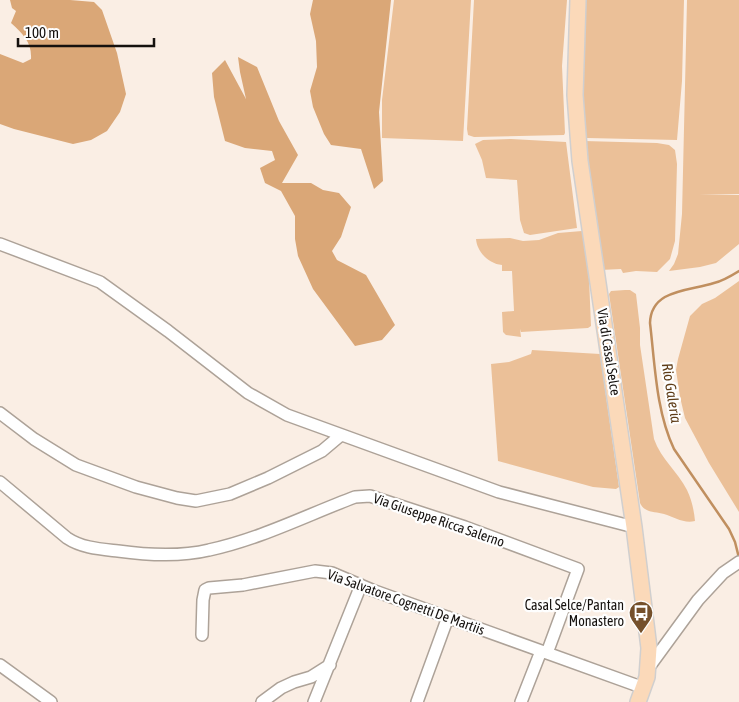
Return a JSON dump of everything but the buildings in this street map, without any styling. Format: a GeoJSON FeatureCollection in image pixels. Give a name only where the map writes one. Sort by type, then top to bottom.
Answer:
{"type":"FeatureCollection","features":[{"type":"Feature","properties":{"kind":"main road","name":"Via di Casal Selce"},"geometry":{"type":"LineString","coordinates":[[578,0],[575,95],[579,153],[634,527],[649,648],[649,667],[641,695]]}},
{"type":"Feature","properties":{"kind":"street"},"geometry":{"type":"LineString","coordinates":[[0,244],[100,282],[168,331],[248,394],[292,417],[499,492],[634,527]]}},
{"type":"Feature","properties":{"kind":"street"},"geometry":{"type":"LineString","coordinates":[[0,413],[46,447],[76,465],[136,487],[189,500],[207,500],[244,488],[318,454],[341,435]]}},
{"type":"Feature","properties":{"kind":"street","name":"Via Giuseppe Ricca Salerno"},"geometry":{"type":"LineString","coordinates":[[0,482],[67,538],[78,544],[97,549],[151,554],[196,552],[246,541],[355,497],[370,496],[465,527],[578,569],[544,652]]}},
{"type":"Feature","properties":{"kind":"street"},"geometry":{"type":"LineString","coordinates":[[649,667],[689,611],[723,573],[739,562]]}},
{"type":"Feature","properties":{"kind":"street","name":"Via Salvatore Cognetti De Martiis"},"geometry":{"type":"LineString","coordinates":[[202,635],[203,600],[205,590],[209,588],[243,585],[312,571],[332,573],[362,586],[544,652],[641,695]]}},
{"type":"Feature","properties":{"kind":"street"},"geometry":{"type":"LineString","coordinates":[[314,702],[362,586]]}},
{"type":"Feature","properties":{"kind":"street"},"geometry":{"type":"LineString","coordinates":[[417,702],[448,618]]}},
{"type":"Feature","properties":{"kind":"street"},"geometry":{"type":"LineString","coordinates":[[521,702],[544,652]]}},
{"type":"Feature","properties":{"kind":"street"},"geometry":{"type":"LineString","coordinates":[[0,665],[51,702]]}},
{"type":"Feature","properties":{"kind":"street"},"geometry":{"type":"LineString","coordinates":[[262,702],[281,688],[317,674],[330,665]]}},
{"type":"Feature","properties":{"kind":"shaded area"},"geometry":{"type":"Polygon","coordinates":[[[10,0],[94,2],[102,10],[117,53],[126,94],[120,112],[107,131],[91,140],[73,144],[0,124],[0,54],[23,63],[31,59],[28,43],[11,23],[16,11],[12,8],[10,0]]]}},
{"type":"Feature","properties":{"kind":"shaded area"},"geometry":{"type":"Polygon","coordinates":[[[313,0],[391,0],[379,112],[383,181],[374,189],[361,149],[331,145],[324,134],[313,107],[310,91],[317,67],[316,41],[310,14],[313,0]]]}},
{"type":"Feature","properties":{"kind":"shaded area"},"geometry":{"type":"Polygon","coordinates":[[[394,0],[471,0],[463,141],[382,138],[382,100],[394,0]]]}},
{"type":"Feature","properties":{"kind":"shaded area"},"geometry":{"type":"Polygon","coordinates":[[[474,0],[567,0],[562,66],[564,135],[474,137],[468,135],[474,0]]]}},
{"type":"Feature","properties":{"kind":"shaded area"},"geometry":{"type":"Polygon","coordinates":[[[585,0],[684,0],[682,81],[677,140],[587,138],[584,136],[581,100],[585,0]]]}},
{"type":"Feature","properties":{"kind":"shaded area"},"geometry":{"type":"Polygon","coordinates":[[[687,0],[739,0],[739,194],[699,194],[739,195],[739,244],[716,263],[669,271],[678,254],[682,214],[687,0]]]}},
{"type":"Feature","properties":{"kind":"shaded area"},"geometry":{"type":"Polygon","coordinates":[[[238,57],[257,67],[279,121],[298,155],[282,183],[311,183],[323,190],[339,193],[351,207],[341,237],[332,251],[337,260],[366,275],[395,325],[382,340],[355,346],[313,289],[298,256],[295,239],[295,216],[281,191],[265,183],[260,168],[275,160],[272,151],[245,148],[225,141],[214,97],[212,73],[225,60],[246,99],[238,57]]]}},
{"type":"Feature","properties":{"kind":"shaded area"},"geometry":{"type":"Polygon","coordinates":[[[511,139],[566,142],[577,228],[530,235],[524,233],[520,220],[517,180],[486,178],[482,160],[475,144],[483,140],[511,139]]]}},
{"type":"Feature","properties":{"kind":"shaded area"},"geometry":{"type":"Polygon","coordinates":[[[584,141],[657,143],[669,145],[675,150],[677,164],[675,241],[670,259],[657,272],[636,271],[623,273],[621,269],[600,270],[584,141]]]}},
{"type":"Feature","properties":{"kind":"shaded area"},"geometry":{"type":"Polygon","coordinates":[[[582,231],[589,278],[591,326],[588,328],[521,332],[520,329],[521,337],[506,335],[503,332],[502,312],[514,311],[512,271],[502,271],[502,265],[488,260],[481,253],[476,239],[510,238],[523,241],[539,240],[558,233],[582,231]]]}},
{"type":"Feature","properties":{"kind":"shaded area"},"geometry":{"type":"Polygon","coordinates":[[[739,281],[739,512],[709,463],[685,418],[676,370],[690,316],[702,304],[715,298],[739,281]]]}},
{"type":"Feature","properties":{"kind":"shaded area"},"geometry":{"type":"Polygon","coordinates":[[[630,290],[636,294],[640,345],[654,439],[661,453],[687,490],[695,521],[683,521],[650,511],[640,503],[609,294],[611,291],[630,290]]]}},
{"type":"Feature","properties":{"kind":"shaded area"},"geometry":{"type":"Polygon","coordinates":[[[532,350],[600,354],[619,487],[616,489],[593,487],[498,461],[491,364],[509,362],[531,354],[532,350]]]}},
{"type":"Feature","properties":{"kind":"waterway","name":"Rio Galeria"},"geometry":{"type":"LineString","coordinates":[[739,271],[721,281],[683,290],[664,298],[652,312],[650,323],[657,388],[668,434],[674,449],[729,529],[739,558]]}},
{"type":"Feature","properties":{"kind":"place","name":"Casal Selce/Pantan Monastero"},"geometry":{"type":"Point","coordinates":[641,634]}}]}
